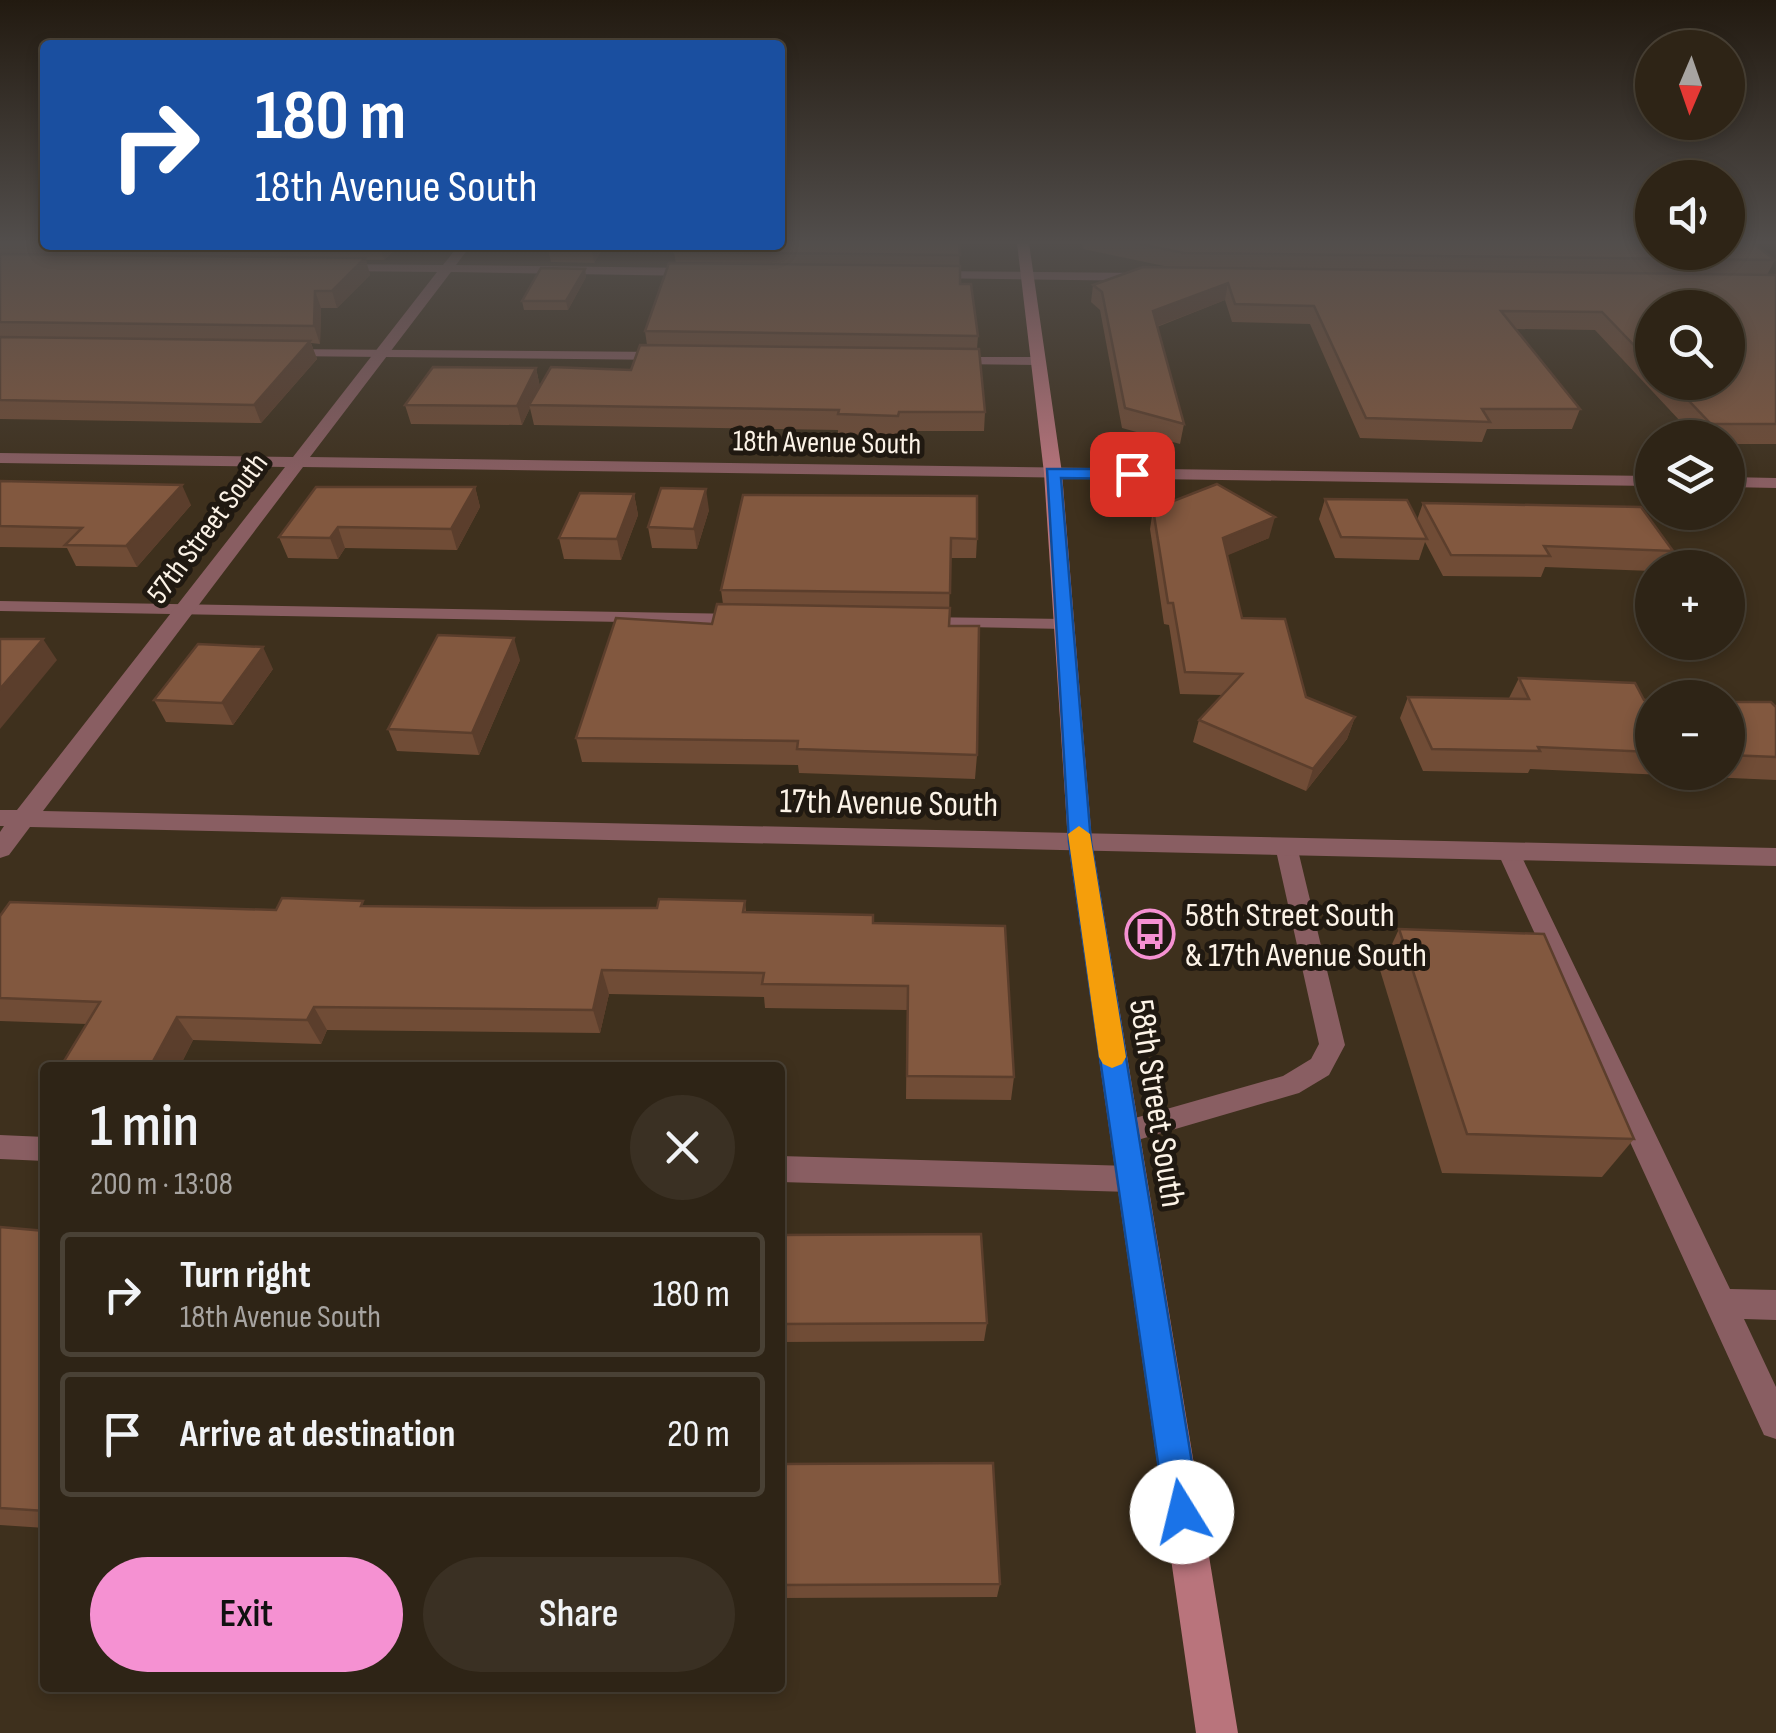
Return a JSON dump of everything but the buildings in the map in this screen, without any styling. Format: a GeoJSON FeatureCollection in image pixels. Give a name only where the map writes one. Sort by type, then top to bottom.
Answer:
{"type":"FeatureCollection","features":[{"type":"Feature","properties":{"kind":"street","name":"57th Street South"},"geometry":{"type":"LineString","coordinates":[[0,849],[12,818],[182,610],[403,324]]}},
{"type":"Feature","properties":{"kind":"street","name":"58th Street South"},"geometry":{"type":"LineString","coordinates":[[1033,324],[1052,473],[1080,842],[1217,1733]]}},
{"type":"Feature","properties":{"kind":"street","name":"18th Avenue South"},"geometry":{"type":"LineString","coordinates":[[0,458],[1635,481]]}},
{"type":"Feature","properties":{"kind":"street"},"geometry":{"type":"LineString","coordinates":[[1745,482],[1776,483]]}},
{"type":"Feature","properties":{"kind":"street","name":"17th Avenue South"},"geometry":{"type":"LineString","coordinates":[[12,818],[1776,856]]}},
{"type":"Feature","properties":{"kind":"lane"},"geometry":{"type":"LineString","coordinates":[[266,352],[679,356]]}},
{"type":"Feature","properties":{"kind":"lane"},"geometry":{"type":"LineString","coordinates":[[938,360],[1038,360]]}},
{"type":"Feature","properties":{"kind":"lane"},"geometry":{"type":"LineString","coordinates":[[0,606],[770,620]]}},
{"type":"Feature","properties":{"kind":"lane"},"geometry":{"type":"LineString","coordinates":[[907,622],[1064,624]]}},
{"type":"Feature","properties":{"kind":"lane"},"geometry":{"type":"LineString","coordinates":[[1124,1132],[1290,1085],[1320,1067],[1332,1045],[1286,846]]}},
{"type":"Feature","properties":{"kind":"lane"},"geometry":{"type":"LineString","coordinates":[[1508,851],[1776,1423]]}},
{"type":"Feature","properties":{"kind":"lane"},"geometry":{"type":"LineString","coordinates":[[0,1148],[40,1149]]}},
{"type":"Feature","properties":{"kind":"lane"},"geometry":{"type":"LineString","coordinates":[[785,1169],[1131,1179]]}},
{"type":"Feature","properties":{"kind":"lane"},"geometry":{"type":"LineString","coordinates":[[1721,1304],[1776,1305]]}},
{"type":"Feature","properties":{"kind":"slow traffic"},"geometry":{"type":"LineString","coordinates":[[1079,834],[1112,1057]]}},
{"type":"Feature","properties":{"kind":"place","name":"58th Street South & 17th Avenue South"},"geometry":{"type":"Point","coordinates":[1150,934]}},
{"type":"Feature","properties":{"kind":"route"},"geometry":{"type":"LineString","coordinates":[[1132,474],[1052,473],[1080,842],[1182,1512]]}}]}
